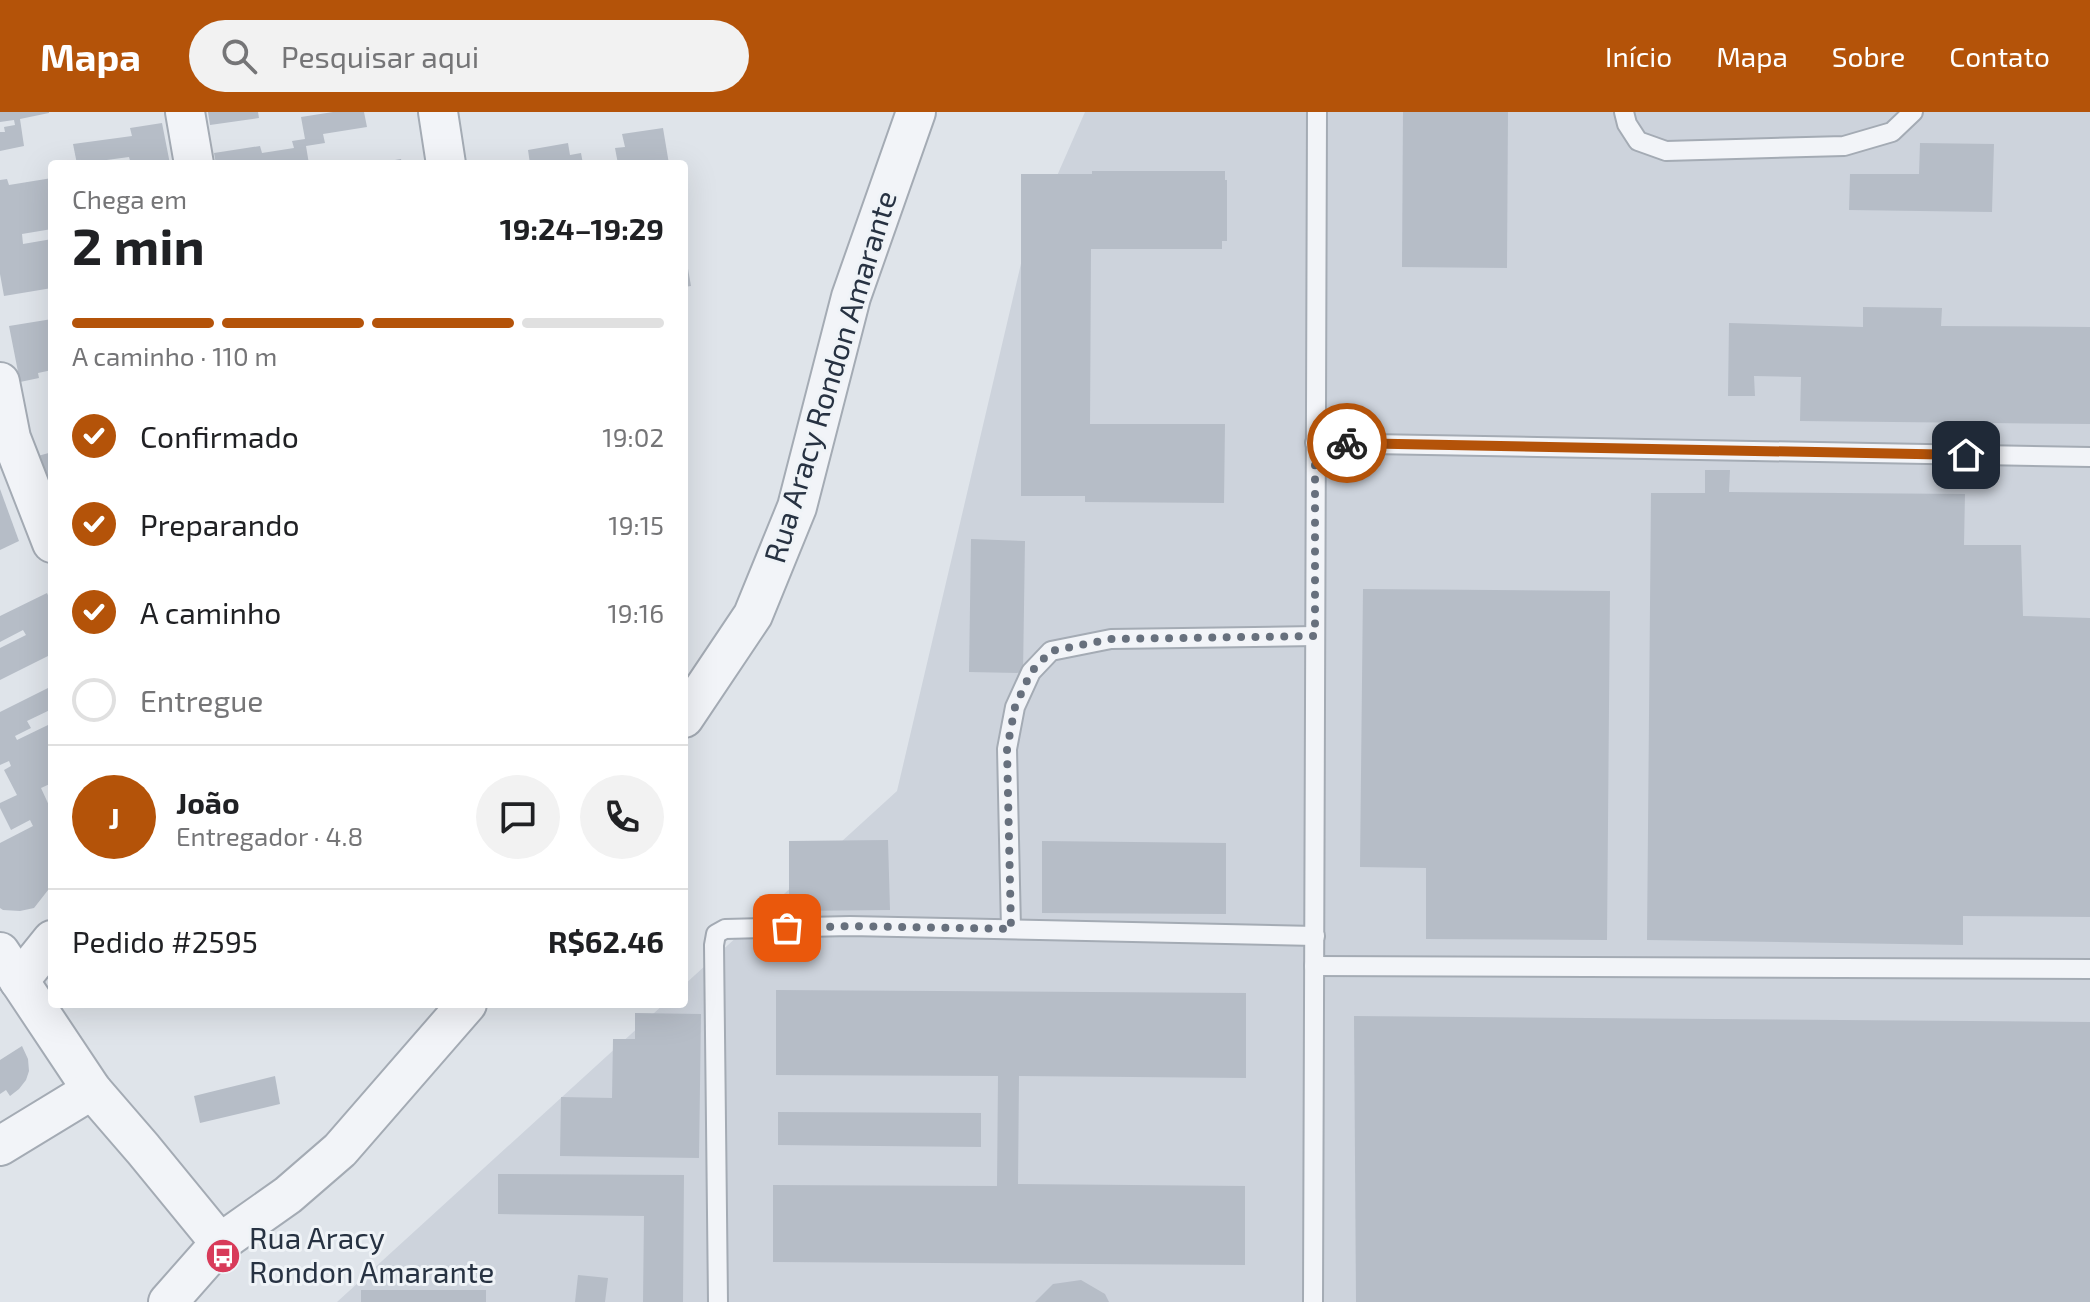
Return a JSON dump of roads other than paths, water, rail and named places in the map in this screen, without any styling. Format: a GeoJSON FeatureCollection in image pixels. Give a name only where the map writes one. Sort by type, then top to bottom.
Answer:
{"type":"FeatureCollection","features":[{"type":"Feature","properties":{"kind":"street"},"geometry":{"type":"LineString","coordinates":[[185,112],[193,160]]}},
{"type":"Feature","properties":{"kind":"street"},"geometry":{"type":"LineString","coordinates":[[438,112],[445,160]]}},
{"type":"Feature","properties":{"kind":"street","name":"Rua Aracy Rondon Amarante"},"geometry":{"type":"LineString","coordinates":[[688,712],[753,615],[797,507],[851,297],[916,112]]}},
{"type":"Feature","properties":{"kind":"street"},"geometry":{"type":"LineString","coordinates":[[0,382],[11,438],[48,533]]}},
{"type":"Feature","properties":{"kind":"street"},"geometry":{"type":"LineString","coordinates":[[48,943],[9,967],[92,1090],[220,1243]]}},
{"type":"Feature","properties":{"kind":"street"},"geometry":{"type":"LineString","coordinates":[[168,1302],[220,1243],[288,1195],[340,1150],[464,1008]]}},
{"type":"Feature","properties":{"kind":"street"},"geometry":{"type":"LineString","coordinates":[[0,1146],[92,1090]]}},
{"type":"Feature","properties":{"kind":"lane"},"geometry":{"type":"LineString","coordinates":[[1313,1302],[1317,112]]}},
{"type":"Feature","properties":{"kind":"lane"},"geometry":{"type":"LineString","coordinates":[[1624,112],[1627,124],[1638,141],[1666,151],[1844,146],[1892,132],[1913,112]]}},
{"type":"Feature","properties":{"kind":"lane"},"geometry":{"type":"LineString","coordinates":[[1315,443],[2090,457]]}},
{"type":"Feature","properties":{"kind":"lane"},"geometry":{"type":"LineString","coordinates":[[1011,929],[1007,749],[1015,707],[1031,672],[1051,651],[1111,639],[1315,636]]}},
{"type":"Feature","properties":{"kind":"lane"},"geometry":{"type":"LineString","coordinates":[[718,1302],[714,1020],[716,934],[725,929],[850,926],[1315,936]]}},
{"type":"Feature","properties":{"kind":"lane"},"geometry":{"type":"LineString","coordinates":[[1314,966],[2090,969]]}},
{"type":"Feature","properties":{"kind":"place","name":"Rua Aracy Rondon Amarante"},"geometry":{"type":"Point","coordinates":[223,1256]}}]}
